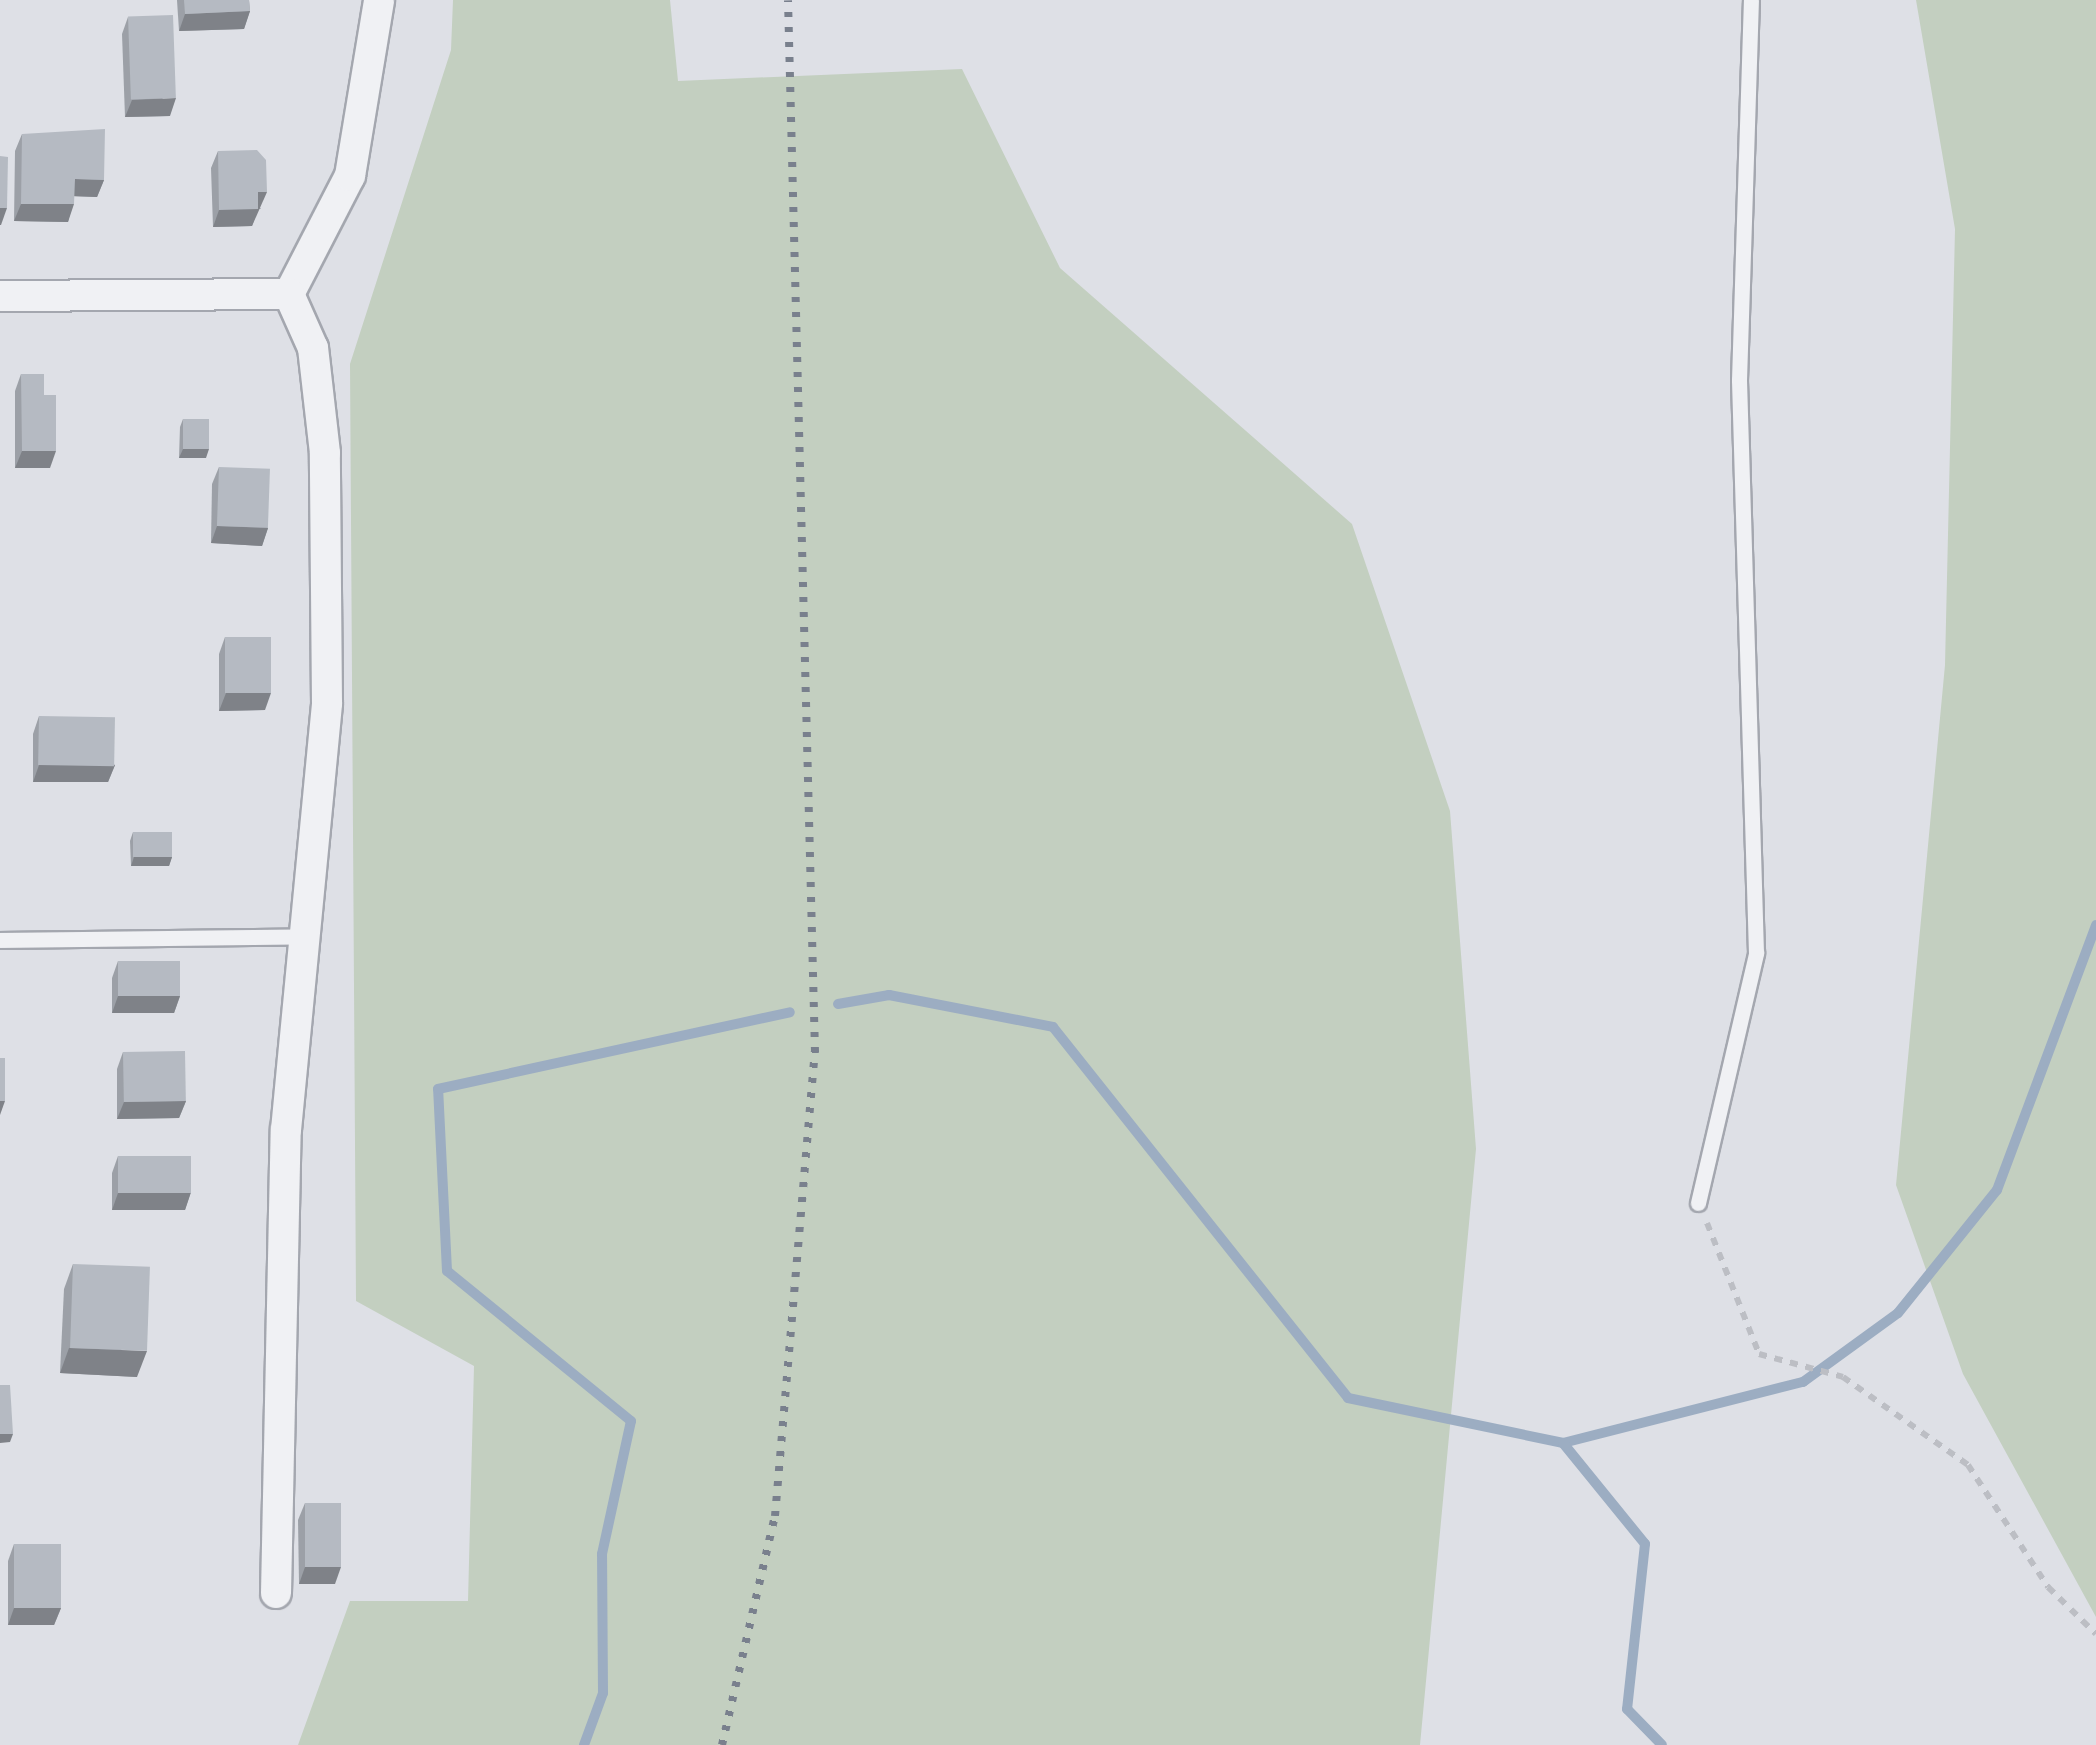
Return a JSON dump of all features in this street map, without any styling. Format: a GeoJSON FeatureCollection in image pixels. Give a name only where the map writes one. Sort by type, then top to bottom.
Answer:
{"type":"FeatureCollection","features":[{"type":"Feature","properties":{"kind":"street"},"geometry":{"type":"LineString","coordinates":[[289,294],[350,176],[379,0]]}},
{"type":"Feature","properties":{"kind":"street"},"geometry":{"type":"LineString","coordinates":[[0,296],[289,294]]}},
{"type":"Feature","properties":{"kind":"street"},"geometry":{"type":"LineString","coordinates":[[276,1593],[286,1130],[309,936],[328,703],[325,454],[313,348],[289,294]]}},
{"type":"Feature","properties":{"kind":"lane"},"geometry":{"type":"LineString","coordinates":[[1698,1203],[1756,953],[1739,380],[1751,0]]}},
{"type":"Feature","properties":{"kind":"lane"},"geometry":{"type":"LineString","coordinates":[[0,940],[309,936]]}},
{"type":"Feature","properties":{"kind":"path"},"geometry":{"type":"LineString","coordinates":[[1698,1203],[1759,1354],[1842,1377],[1968,1465],[2048,1587],[2096,1634]]}},
{"type":"Feature","properties":{"kind":"green space"},"geometry":{"type":"Polygon","coordinates":[[[453,0],[670,0],[678,81],[962,69],[1060,268],[1352,524],[1450,811],[1476,1149],[1420,1745],[298,1745],[350,1601],[468,1601],[474,1366],[356,1301],[350,364],[451,50],[453,0]]]}},
{"type":"Feature","properties":{"kind":"green space"},"geometry":{"type":"Polygon","coordinates":[[[1916,0],[2096,0],[2096,1617],[1963,1374],[1896,1185],[1945,665],[1955,229],[1916,0]]]}},
{"type":"Feature","properties":{"kind":"building"},"geometry":{"type":"Polygon","coordinates":[[[184,0],[249,0],[250,11],[185,14],[184,0]]]}},
{"type":"Feature","properties":{"kind":"building"},"geometry":{"type":"Polygon","coordinates":[[[173,15],[176,98],[131,100],[128,17],[173,15]]]}},
{"type":"Feature","properties":{"kind":"building"},"geometry":{"type":"Polygon","coordinates":[[[105,129],[104,180],[75,179],[74,204],[21,204],[22,134],[105,129]]]}},
{"type":"Feature","properties":{"kind":"building"},"geometry":{"type":"Polygon","coordinates":[[[257,150],[266,160],[267,192],[258,192],[258,209],[219,210],[218,151],[257,150]]]}},
{"type":"Feature","properties":{"kind":"building"},"geometry":{"type":"Polygon","coordinates":[[[0,156],[8,157],[7,208],[0,208],[0,156]]]}},
{"type":"Feature","properties":{"kind":"building"},"geometry":{"type":"Polygon","coordinates":[[[21,374],[44,374],[44,395],[56,395],[56,451],[22,451],[21,374]]]}},
{"type":"Feature","properties":{"kind":"building"},"geometry":{"type":"Polygon","coordinates":[[[183,419],[209,419],[209,449],[183,449],[183,419]]]}},
{"type":"Feature","properties":{"kind":"building"},"geometry":{"type":"Polygon","coordinates":[[[219,467],[270,469],[268,528],[217,526],[219,467]]]}},
{"type":"Feature","properties":{"kind":"building"},"geometry":{"type":"Polygon","coordinates":[[[225,637],[271,637],[271,693],[225,693],[225,637]]]}},
{"type":"Feature","properties":{"kind":"building"},"geometry":{"type":"Polygon","coordinates":[[[39,716],[115,717],[114,766],[38,765],[39,716]]]}},
{"type":"Feature","properties":{"kind":"building"},"geometry":{"type":"Polygon","coordinates":[[[133,832],[172,832],[172,857],[133,857],[133,832]]]}},
{"type":"Feature","properties":{"kind":"building"},"geometry":{"type":"Polygon","coordinates":[[[118,961],[180,961],[180,996],[118,996],[118,961]]]}},
{"type":"Feature","properties":{"kind":"building"},"geometry":{"type":"Polygon","coordinates":[[[185,1051],[186,1101],[124,1102],[123,1052],[185,1051]]]}},
{"type":"Feature","properties":{"kind":"building"},"geometry":{"type":"Polygon","coordinates":[[[0,1058],[5,1058],[5,1101],[0,1101],[0,1058]]]}},
{"type":"Feature","properties":{"kind":"building"},"geometry":{"type":"Polygon","coordinates":[[[118,1156],[191,1156],[191,1193],[118,1193],[118,1156]]]}},
{"type":"Feature","properties":{"kind":"building"},"geometry":{"type":"Polygon","coordinates":[[[73,1264],[150,1267],[147,1351],[70,1348],[73,1264]]]}},
{"type":"Feature","properties":{"kind":"building"},"geometry":{"type":"Polygon","coordinates":[[[0,1385],[10,1385],[13,1434],[0,1434],[0,1385]]]}},
{"type":"Feature","properties":{"kind":"building"},"geometry":{"type":"Polygon","coordinates":[[[305,1503],[341,1503],[341,1567],[305,1567],[305,1503]]]}},
{"type":"Feature","properties":{"kind":"building"},"geometry":{"type":"Polygon","coordinates":[[[14,1544],[61,1544],[61,1608],[14,1608],[14,1544]]]}},
{"type":"Feature","properties":{"kind":"waterway"},"geometry":{"type":"LineString","coordinates":[[838,1004],[889,995],[1053,1027],[1348,1398],[1563,1443],[1803,1382],[1898,1313],[1997,1190],[2096,925]]}},
{"type":"Feature","properties":{"kind":"waterway"},"geometry":{"type":"LineString","coordinates":[[584,1745],[603,1693],[602,1554],[631,1421],[447,1271],[438,1089],[790,1012]]}},
{"type":"Feature","properties":{"kind":"waterway"},"geometry":{"type":"LineString","coordinates":[[1563,1443],[1645,1544],[1627,1709],[1662,1745]]}},
{"type":"Feature","properties":{"kind":"railway"},"geometry":{"type":"LineString","coordinates":[[722,1745],[775,1516],[815,1052],[788,0]]}}]}
